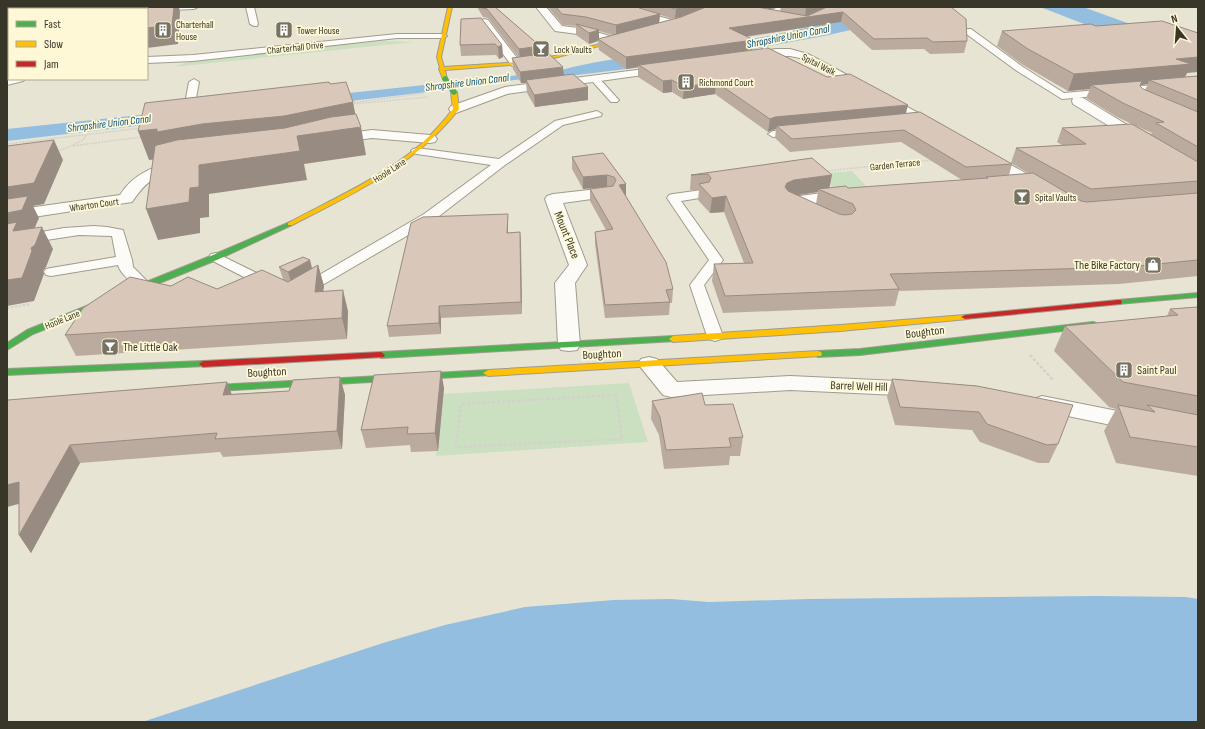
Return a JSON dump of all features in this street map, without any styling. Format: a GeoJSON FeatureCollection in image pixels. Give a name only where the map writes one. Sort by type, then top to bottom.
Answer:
{"type":"FeatureCollection","features":[{"type":"Feature","properties":{"kind":"main road"},"geometry":{"type":"LineString","coordinates":[[450,7],[439,57],[441,69],[454,93],[456,109]]}},
{"type":"Feature","properties":{"kind":"main road"},"geometry":{"type":"LineString","coordinates":[[661,29],[680,23]]}},
{"type":"Feature","properties":{"kind":"main road"},"geometry":{"type":"LineString","coordinates":[[441,69],[516,64],[551,59],[638,35]]}},
{"type":"Feature","properties":{"kind":"main road","name":"Hoole Lane"},"geometry":{"type":"LineString","coordinates":[[7,347],[30,332],[279,230],[339,199],[399,165],[430,139],[446,123],[456,109]]}},
{"type":"Feature","properties":{"kind":"main road","name":"Boughton"},"geometry":{"type":"LineString","coordinates":[[7,372],[569,345],[841,328],[1118,301],[1198,295]]}},
{"type":"Feature","properties":{"kind":"main road","name":"Boughton"},"geometry":{"type":"LineString","coordinates":[[186,390],[860,352],[1103,324]]}},
{"type":"Feature","properties":{"kind":"street"},"geometry":{"type":"LineString","coordinates":[[541,7],[559,29],[586,32],[616,41]]}},
{"type":"Feature","properties":{"kind":"street"},"geometry":{"type":"LineString","coordinates":[[635,7],[643,15],[680,23]]}},
{"type":"Feature","properties":{"kind":"street"},"geometry":{"type":"LineString","coordinates":[[762,14],[786,19]]}},
{"type":"Feature","properties":{"kind":"street"},"geometry":{"type":"LineString","coordinates":[[483,21],[516,64]]}},
{"type":"Feature","properties":{"kind":"street","name":"Spital Walk"},"geometry":{"type":"LineString","coordinates":[[738,58],[789,51],[804,56],[949,136]]}},
{"type":"Feature","properties":{"kind":"street"},"geometry":{"type":"LineString","coordinates":[[456,109],[505,91],[677,68]]}},
{"type":"Feature","properties":{"kind":"street"},"geometry":{"type":"LineString","coordinates":[[1078,101],[1151,145]]}},
{"type":"Feature","properties":{"kind":"street"},"geometry":{"type":"LineString","coordinates":[[320,143],[360,135],[430,139]]}},
{"type":"Feature","properties":{"kind":"street"},"geometry":{"type":"LineString","coordinates":[[970,147],[1056,196]]}},
{"type":"Feature","properties":{"kind":"street","name":"Wharton Court"},"geometry":{"type":"LineString","coordinates":[[7,216],[126,199],[133,187],[140,180],[162,169],[191,162]]}},
{"type":"Feature","properties":{"kind":"street"},"geometry":{"type":"LineString","coordinates":[[1006,183],[1030,182]]}},
{"type":"Feature","properties":{"kind":"street","name":"Mount Place"},"geometry":{"type":"LineString","coordinates":[[569,345],[564,283],[578,264],[553,200],[607,193]]}},
{"type":"Feature","properties":{"kind":"street"},"geometry":{"type":"LineString","coordinates":[[821,216],[792,202],[864,193]]}},
{"type":"Feature","properties":{"kind":"street","name":"Barrel Well Hill"},"geometry":{"type":"LineString","coordinates":[[648,364],[671,390],[790,383],[906,388],[938,391]]}},
{"type":"Feature","properties":{"kind":"street"},"geometry":{"type":"LineString","coordinates":[[1023,401],[1198,435]]}},
{"type":"Feature","properties":{"kind":"lane"},"geometry":{"type":"LineString","coordinates":[[148,9],[194,7]]}},
{"type":"Feature","properties":{"kind":"lane"},"geometry":{"type":"LineString","coordinates":[[250,7],[254,24]]}},
{"type":"Feature","properties":{"kind":"lane"},"geometry":{"type":"LineString","coordinates":[[762,14],[784,7]]}},
{"type":"Feature","properties":{"kind":"lane"},"geometry":{"type":"LineString","coordinates":[[968,31],[1020,69],[1062,96],[1198,84]]}},
{"type":"Feature","properties":{"kind":"lane","name":"Charterhall Drive"},"geometry":{"type":"LineString","coordinates":[[148,60],[166,60],[397,36],[443,36]]}},
{"type":"Feature","properties":{"kind":"lane"},"geometry":{"type":"LineString","coordinates":[[148,65],[166,60]]}},
{"type":"Feature","properties":{"kind":"lane"},"geometry":{"type":"LineString","coordinates":[[596,80],[614,100]]}},
{"type":"Feature","properties":{"kind":"lane"},"geometry":{"type":"LineString","coordinates":[[191,98],[194,82]]}},
{"type":"Feature","properties":{"kind":"lane"},"geometry":{"type":"LineString","coordinates":[[293,296],[429,216],[501,163],[559,124],[597,114]]}},
{"type":"Feature","properties":{"kind":"lane"},"geometry":{"type":"LineString","coordinates":[[907,122],[922,120]]}},
{"type":"Feature","properties":{"kind":"lane"},"geometry":{"type":"LineString","coordinates":[[773,134],[812,131]]}},
{"type":"Feature","properties":{"kind":"lane"},"geometry":{"type":"LineString","coordinates":[[417,151],[501,163]]}},
{"type":"Feature","properties":{"kind":"lane"},"geometry":{"type":"LineString","coordinates":[[702,194],[673,198],[716,260],[696,285],[715,336]]}},
{"type":"Feature","properties":{"kind":"lane"},"geometry":{"type":"LineString","coordinates":[[7,242],[92,229],[108,229],[118,233],[126,269],[144,285]]}},
{"type":"Feature","properties":{"kind":"lane"},"geometry":{"type":"LineString","coordinates":[[216,257],[279,289]]}},
{"type":"Feature","properties":{"kind":"lane"},"geometry":{"type":"LineString","coordinates":[[52,272],[125,260]]}},
{"type":"Feature","properties":{"kind":"path"},"geometry":{"type":"LineString","coordinates":[[430,92],[346,104],[363,104],[454,93]]}},
{"type":"Feature","properties":{"kind":"path"},"geometry":{"type":"LineString","coordinates":[[7,144],[147,127]]}},
{"type":"Feature","properties":{"kind":"path"},"geometry":{"type":"LineString","coordinates":[[57,151],[72,146],[83,140],[86,134]]}},
{"type":"Feature","properties":{"kind":"path"},"geometry":{"type":"LineString","coordinates":[[72,146],[142,137]]}},
{"type":"Feature","properties":{"kind":"path","name":"Garden Terrace"},"geometry":{"type":"LineString","coordinates":[[822,172],[937,160]]}},
{"type":"Feature","properties":{"kind":"path"},"geometry":{"type":"LineString","coordinates":[[1011,334],[1082,412]]}},
{"type":"Feature","properties":{"kind":"path"},"geometry":{"type":"LineString","coordinates":[[616,395],[622,439],[456,447],[461,404],[616,395]]}},
{"type":"Feature","properties":{"kind":"green space"},"geometry":{"type":"Polygon","coordinates":[[[384,41],[414,42],[173,67],[188,62],[215,58],[384,41]]]}},
{"type":"Feature","properties":{"kind":"green space"},"geometry":{"type":"Polygon","coordinates":[[[852,171],[866,186],[834,188],[818,174],[852,171]]]}},
{"type":"Feature","properties":{"kind":"green space"},"geometry":{"type":"Polygon","coordinates":[[[629,383],[648,442],[436,456],[443,394],[629,383]]]}},
{"type":"Feature","properties":{"kind":"water","name":"Shropshire Union Canal"},"geometry":{"type":"Polygon","coordinates":[[[895,7],[952,7],[824,36],[681,62],[577,75],[559,75],[478,84],[419,93],[7,141],[7,129],[557,71],[596,62],[713,46],[759,38],[895,7]]]}},
{"type":"Feature","properties":{"kind":"water"},"geometry":{"type":"Polygon","coordinates":[[[1040,7],[1083,7],[1144,29],[1105,32],[1040,7]]]}},
{"type":"Feature","properties":{"kind":"water"},"geometry":{"type":"Polygon","coordinates":[[[1096,596],[1186,597],[1198,599],[1198,722],[142,722],[383,643],[445,625],[525,607],[614,600],[671,599],[709,602],[809,599],[1096,596]]]}},
{"type":"Feature","properties":{"kind":"pier"},"geometry":{"type":"Polygon","coordinates":[[[461,78],[467,88],[437,91],[431,82],[461,78]]]}},
{"type":"Feature","properties":{"kind":"building"},"geometry":{"type":"Polygon","coordinates":[[[174,7],[172,25],[148,28],[148,8],[132,8],[174,7]]]}},
{"type":"Feature","properties":{"kind":"building"},"geometry":{"type":"Polygon","coordinates":[[[481,7],[495,7],[540,46],[519,49],[487,9],[481,7]]]}},
{"type":"Feature","properties":{"kind":"building"},"geometry":{"type":"Polygon","coordinates":[[[556,7],[638,7],[660,14],[616,25],[586,17],[562,14],[556,7]]]}},
{"type":"Feature","properties":{"kind":"building"},"geometry":{"type":"Polygon","coordinates":[[[668,7],[681,7],[676,9],[668,7]]]}},
{"type":"Feature","properties":{"kind":"building"},"geometry":{"type":"Polygon","coordinates":[[[706,7],[757,7],[807,16],[827,7],[951,7],[966,19],[967,41],[933,42],[927,38],[874,39],[843,12],[729,28],[754,40],[626,57],[598,39],[681,17],[706,7]]]}},
{"type":"Feature","properties":{"kind":"building"},"geometry":{"type":"Polygon","coordinates":[[[481,18],[502,45],[498,47],[495,44],[460,45],[461,19],[481,18]]]}},
{"type":"Feature","properties":{"kind":"building"},"geometry":{"type":"Polygon","coordinates":[[[1162,21],[1198,33],[1198,57],[1176,59],[1191,64],[1074,74],[1028,49],[1002,31],[1091,24],[1096,26],[1162,21]]]}},
{"type":"Feature","properties":{"kind":"building"},"geometry":{"type":"Polygon","coordinates":[[[576,24],[599,30],[589,33],[576,24]]]}},
{"type":"Feature","properties":{"kind":"building"},"geometry":{"type":"Polygon","coordinates":[[[768,48],[827,77],[850,74],[908,105],[775,117],[770,119],[716,82],[684,87],[672,80],[663,81],[639,65],[768,48]]]}},
{"type":"Feature","properties":{"kind":"building"},"geometry":{"type":"Polygon","coordinates":[[[548,53],[563,67],[520,72],[512,58],[548,53]]]}},
{"type":"Feature","properties":{"kind":"building"},"geometry":{"type":"Polygon","coordinates":[[[573,74],[588,87],[534,95],[526,80],[573,74]]]}},
{"type":"Feature","properties":{"kind":"building"},"geometry":{"type":"Polygon","coordinates":[[[1198,76],[1198,100],[1149,80],[1198,76]]]}},
{"type":"Feature","properties":{"kind":"building"},"geometry":{"type":"Polygon","coordinates":[[[1142,81],[1140,86],[1143,89],[1198,112],[1198,147],[1156,123],[1164,122],[1123,103],[1091,85],[1142,81]]]}},
{"type":"Feature","properties":{"kind":"building"},"geometry":{"type":"Polygon","coordinates":[[[329,82],[330,84],[346,82],[353,102],[284,116],[202,124],[157,132],[157,129],[138,131],[145,103],[329,82]]]}},
{"type":"Feature","properties":{"kind":"building"},"geometry":{"type":"Polygon","coordinates":[[[920,112],[1012,164],[966,167],[904,130],[792,139],[777,126],[920,112]]]}},
{"type":"Feature","properties":{"kind":"building"},"geometry":{"type":"Polygon","coordinates":[[[356,114],[361,127],[297,136],[300,151],[199,165],[199,187],[190,188],[189,202],[146,209],[155,146],[157,145],[177,140],[285,128],[331,117],[356,114]]]}},
{"type":"Feature","properties":{"kind":"building"},"geometry":{"type":"Polygon","coordinates":[[[1132,124],[1198,162],[1198,181],[1091,189],[1016,148],[1086,144],[1062,128],[1132,124]]]}},
{"type":"Feature","properties":{"kind":"building"},"geometry":{"type":"Polygon","coordinates":[[[54,140],[34,183],[7,187],[7,146],[54,140]]]}},
{"type":"Feature","properties":{"kind":"building"},"geometry":{"type":"Polygon","coordinates":[[[603,153],[626,184],[619,185],[666,262],[673,289],[666,290],[670,302],[605,305],[595,232],[613,229],[590,189],[613,186],[616,180],[614,177],[607,175],[583,177],[572,157],[603,153]]]}},
{"type":"Feature","properties":{"kind":"building"},"geometry":{"type":"Polygon","coordinates":[[[812,158],[832,175],[794,180],[787,183],[785,187],[788,191],[839,214],[845,215],[852,214],[856,210],[853,204],[818,189],[988,178],[986,177],[1033,173],[1081,201],[1087,202],[1198,193],[1198,260],[1127,267],[890,274],[899,289],[725,296],[714,264],[753,263],[726,196],[712,198],[699,184],[709,182],[711,178],[708,174],[691,175],[812,158]]]}},
{"type":"Feature","properties":{"kind":"building"},"geometry":{"type":"Polygon","coordinates":[[[28,196],[22,210],[7,213],[7,199],[28,196]]]}},
{"type":"Feature","properties":{"kind":"building"},"geometry":{"type":"Polygon","coordinates":[[[508,214],[507,233],[520,232],[521,302],[439,306],[439,323],[387,326],[411,223],[423,217],[508,214]]]}},
{"type":"Feature","properties":{"kind":"building"},"geometry":{"type":"Polygon","coordinates":[[[17,222],[13,231],[42,227],[35,245],[31,248],[32,251],[22,278],[7,280],[7,224],[17,222]]]}},
{"type":"Feature","properties":{"kind":"building"},"geometry":{"type":"Polygon","coordinates":[[[303,257],[310,260],[288,272],[279,267],[303,257]]]}},
{"type":"Feature","properties":{"kind":"building"},"geometry":{"type":"Polygon","coordinates":[[[318,265],[315,292],[343,290],[342,318],[65,335],[83,308],[130,277],[171,286],[188,277],[217,289],[262,270],[288,282],[318,265]]]}},
{"type":"Feature","properties":{"kind":"building"},"geometry":{"type":"Polygon","coordinates":[[[1198,307],[1198,396],[1123,382],[1065,326],[1178,315],[1170,309],[1198,307]]]}},
{"type":"Feature","properties":{"kind":"building"},"geometry":{"type":"Polygon","coordinates":[[[441,371],[435,433],[407,434],[408,427],[361,430],[374,375],[441,371]]]}},
{"type":"Feature","properties":{"kind":"building"},"geometry":{"type":"Polygon","coordinates":[[[340,377],[337,431],[215,439],[217,433],[70,445],[19,535],[19,482],[7,485],[8,400],[227,382],[223,395],[289,391],[293,380],[340,377]]]}},
{"type":"Feature","properties":{"kind":"building"},"geometry":{"type":"Polygon","coordinates":[[[892,379],[977,386],[1073,405],[1058,444],[1047,445],[987,424],[979,412],[900,407],[892,379]]]}},
{"type":"Feature","properties":{"kind":"building"},"geometry":{"type":"Polygon","coordinates":[[[702,393],[705,405],[733,404],[743,437],[729,438],[731,447],[666,450],[660,417],[652,401],[702,393]]]}},
{"type":"Feature","properties":{"kind":"building"},"geometry":{"type":"Polygon","coordinates":[[[1118,405],[1155,412],[1147,405],[1198,415],[1198,447],[1130,437],[1118,405]]]}},
{"type":"Feature","properties":{"kind":"traffic: fast"},"geometry":{"type":"LineString","coordinates":[[445,79],[454,92]]}},
{"type":"Feature","properties":{"kind":"traffic: fast"},"geometry":{"type":"LineString","coordinates":[[7,347],[30,332],[216,257],[290,224]]}},
{"type":"Feature","properties":{"kind":"traffic: fast"},"geometry":{"type":"LineString","coordinates":[[1118,302],[1198,295]]}},
{"type":"Feature","properties":{"kind":"traffic: fast"},"geometry":{"type":"LineString","coordinates":[[818,354],[860,352],[1093,325]]}},
{"type":"Feature","properties":{"kind":"traffic: fast"},"geometry":{"type":"LineString","coordinates":[[381,355],[673,339]]}},
{"type":"Feature","properties":{"kind":"traffic: fast"},"geometry":{"type":"LineString","coordinates":[[7,372],[203,364]]}},
{"type":"Feature","properties":{"kind":"traffic: fast"},"geometry":{"type":"LineString","coordinates":[[198,389],[488,373]]}},
{"type":"Feature","properties":{"kind":"traffic: slow"},"geometry":{"type":"LineString","coordinates":[[445,79],[439,57],[450,7]]}},
{"type":"Feature","properties":{"kind":"traffic: slow"},"geometry":{"type":"LineString","coordinates":[[441,69],[535,62],[627,38]]}},
{"type":"Feature","properties":{"kind":"traffic: slow"},"geometry":{"type":"LineString","coordinates":[[290,224],[380,176],[421,146],[440,129],[456,109],[454,92]]}},
{"type":"Feature","properties":{"kind":"traffic: slow"},"geometry":{"type":"LineString","coordinates":[[673,339],[840,328],[965,317]]}},
{"type":"Feature","properties":{"kind":"traffic: slow"},"geometry":{"type":"LineString","coordinates":[[488,373],[818,354]]}},
{"type":"Feature","properties":{"kind":"traffic: jam"},"geometry":{"type":"LineString","coordinates":[[965,317],[1118,302]]}},
{"type":"Feature","properties":{"kind":"traffic: jam"},"geometry":{"type":"LineString","coordinates":[[203,364],[381,355]]}},
{"type":"Feature","properties":{"kind":"place","name":"Charterhall House"},"geometry":{"type":"Point","coordinates":[163,30]}},
{"type":"Feature","properties":{"kind":"place","name":"Tower House"},"geometry":{"type":"Point","coordinates":[284,30]}},
{"type":"Feature","properties":{"kind":"place","name":"Lock Vaults"},"geometry":{"type":"Point","coordinates":[541,49]}},
{"type":"Feature","properties":{"kind":"place","name":"Richmond Court"},"geometry":{"type":"Point","coordinates":[686,82]}},
{"type":"Feature","properties":{"kind":"place","name":"Spital Vaults"},"geometry":{"type":"Point","coordinates":[1022,197]}},
{"type":"Feature","properties":{"kind":"place","name":"The Bike Factory"},"geometry":{"type":"Point","coordinates":[1153,265]}},
{"type":"Feature","properties":{"kind":"place","name":"The Little Oak"},"geometry":{"type":"Point","coordinates":[110,347]}},
{"type":"Feature","properties":{"kind":"place","name":"Saint Paul"},"geometry":{"type":"Point","coordinates":[1124,370]}}]}
